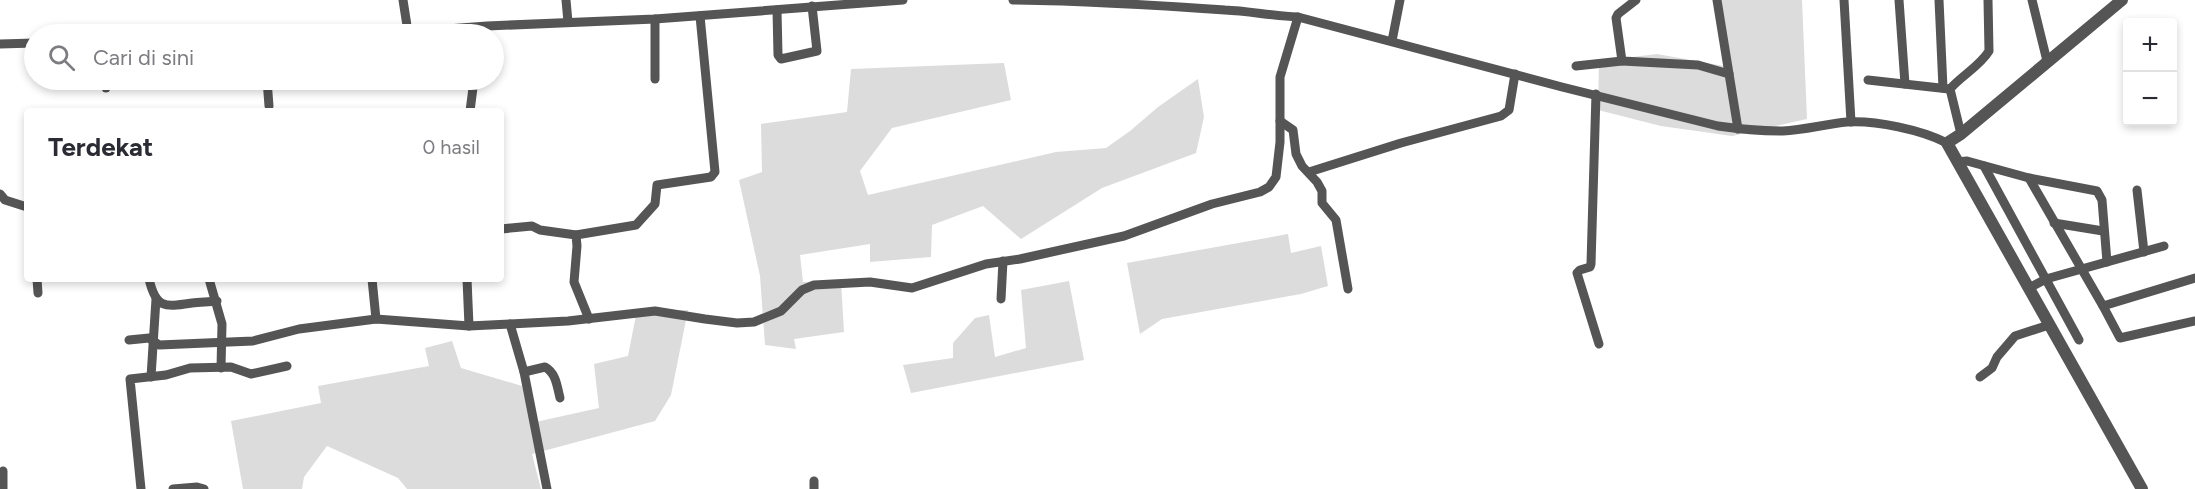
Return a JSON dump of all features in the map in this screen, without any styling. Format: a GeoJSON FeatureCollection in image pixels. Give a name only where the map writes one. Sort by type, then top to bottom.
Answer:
{"type":"FeatureCollection","features":[{"type":"Feature","properties":{"kind":"street"},"geometry":{"type":"LineString","coordinates":[[402,0],[406,24]]}},
{"type":"Feature","properties":{"kind":"street"},"geometry":{"type":"LineString","coordinates":[[566,0],[568,22]]}},
{"type":"Feature","properties":{"kind":"street"},"geometry":{"type":"LineString","coordinates":[[504,28],[903,0]]}},
{"type":"Feature","properties":{"kind":"street"},"geometry":{"type":"LineString","coordinates":[[1013,0],[1095,2],[1246,11],[1298,17],[1738,129],[1783,131],[1851,122],[1902,127],[1928,134],[1947,142],[1962,161],[2039,283],[2079,340]]}},
{"type":"Feature","properties":{"kind":"street"},"geometry":{"type":"LineString","coordinates":[[1392,41],[1400,0]]}},
{"type":"Feature","properties":{"kind":"street"},"geometry":{"type":"LineString","coordinates":[[1622,62],[1616,18],[1636,0]]}},
{"type":"Feature","properties":{"kind":"street"},"geometry":{"type":"LineString","coordinates":[[1717,0],[1738,129]]}},
{"type":"Feature","properties":{"kind":"street"},"geometry":{"type":"LineString","coordinates":[[1844,0],[1851,122]]}},
{"type":"Feature","properties":{"kind":"street"},"geometry":{"type":"LineString","coordinates":[[1899,0],[1905,84]]}},
{"type":"Feature","properties":{"kind":"street"},"geometry":{"type":"LineString","coordinates":[[1939,0],[1947,89],[1961,134]]}},
{"type":"Feature","properties":{"kind":"street"},"geometry":{"type":"LineString","coordinates":[[1868,80],[1947,89],[1989,51],[1988,0]]}},
{"type":"Feature","properties":{"kind":"street"},"geometry":{"type":"LineString","coordinates":[[2032,0],[2047,61]]}},
{"type":"Feature","properties":{"kind":"street"},"geometry":{"type":"LineString","coordinates":[[1947,142],[1961,134],[2115,2]]}},
{"type":"Feature","properties":{"kind":"street"},"geometry":{"type":"LineString","coordinates":[[777,10],[778,55],[781,59],[817,51],[812,6]]}},
{"type":"Feature","properties":{"kind":"street"},"geometry":{"type":"LineString","coordinates":[[504,229],[532,226],[540,230],[576,235],[636,225],[655,204],[657,185],[711,177],[716,172],[700,16]]}},
{"type":"Feature","properties":{"kind":"street"},"geometry":{"type":"LineString","coordinates":[[129,340],[149,338],[159,345],[253,341],[298,329],[376,319],[469,326],[589,319],[655,311],[705,319],[754,322],[781,311],[802,290],[814,285],[870,282],[912,288],[966,269],[1124,236],[1212,204],[1260,192],[1269,187],[1276,177],[1280,142],[1280,77],[1298,17]]}},
{"type":"Feature","properties":{"kind":"street"},"geometry":{"type":"LineString","coordinates":[[655,19],[655,79]]}},
{"type":"Feature","properties":{"kind":"street"},"geometry":{"type":"LineString","coordinates":[[0,44],[24,43]]}},
{"type":"Feature","properties":{"kind":"street"},"geometry":{"type":"LineString","coordinates":[[1576,66],[1622,62],[1687,64],[1729,74]]}},
{"type":"Feature","properties":{"kind":"street"},"geometry":{"type":"LineString","coordinates":[[1309,172],[1401,143],[1506,114],[1509,110],[1515,74]]}},
{"type":"Feature","properties":{"kind":"street"},"geometry":{"type":"LineString","coordinates":[[268,90],[269,106]]}},
{"type":"Feature","properties":{"kind":"street"},"geometry":{"type":"LineString","coordinates":[[470,108],[473,90]]}},
{"type":"Feature","properties":{"kind":"street"},"geometry":{"type":"LineString","coordinates":[[1596,94],[1591,266],[1578,271],[1577,274],[1599,344]]}},
{"type":"Feature","properties":{"kind":"street"},"geometry":{"type":"LineString","coordinates":[[1280,121],[1293,130],[1296,154],[1302,166],[1320,187],[1324,207],[1332,213],[1336,220],[1348,289]]}},
{"type":"Feature","properties":{"kind":"street"},"geometry":{"type":"LineString","coordinates":[[1962,161],[2029,178],[2097,191],[2102,200],[2107,262]]}},
{"type":"Feature","properties":{"kind":"street"},"geometry":{"type":"LineString","coordinates":[[1980,164],[2039,283],[2049,324],[2142,489]]}},
{"type":"Feature","properties":{"kind":"street"},"geometry":{"type":"LineString","coordinates":[[2029,178],[2122,339],[2195,321]]}},
{"type":"Feature","properties":{"kind":"street"},"geometry":{"type":"LineString","coordinates":[[2138,190],[2144,252]]}},
{"type":"Feature","properties":{"kind":"street"},"geometry":{"type":"LineString","coordinates":[[0,197],[24,206]]}},
{"type":"Feature","properties":{"kind":"street"},"geometry":{"type":"LineString","coordinates":[[2054,223],[2103,231]]}},
{"type":"Feature","properties":{"kind":"street"},"geometry":{"type":"LineString","coordinates":[[576,235],[574,282],[589,319]]}},
{"type":"Feature","properties":{"kind":"street"},"geometry":{"type":"LineString","coordinates":[[2039,283],[2164,246]]}},
{"type":"Feature","properties":{"kind":"street"},"geometry":{"type":"LineString","coordinates":[[1001,299],[1003,261]]}},
{"type":"Feature","properties":{"kind":"street"},"geometry":{"type":"LineString","coordinates":[[2103,306],[2195,278]]}},
{"type":"Feature","properties":{"kind":"street"},"geometry":{"type":"LineString","coordinates":[[37,282],[38,292]]}},
{"type":"Feature","properties":{"kind":"street"},"geometry":{"type":"LineString","coordinates":[[150,282],[156,299],[169,307],[217,301]]}},
{"type":"Feature","properties":{"kind":"street"},"geometry":{"type":"LineString","coordinates":[[210,282],[222,324],[221,368]]}},
{"type":"Feature","properties":{"kind":"street"},"geometry":{"type":"LineString","coordinates":[[372,282],[376,319]]}},
{"type":"Feature","properties":{"kind":"street"},"geometry":{"type":"LineString","coordinates":[[468,282],[469,326]]}},
{"type":"Feature","properties":{"kind":"street"},"geometry":{"type":"LineString","coordinates":[[151,377],[156,299]]}},
{"type":"Feature","properties":{"kind":"street"},"geometry":{"type":"LineString","coordinates":[[510,324],[524,372],[547,489]]}},
{"type":"Feature","properties":{"kind":"street"},"geometry":{"type":"LineString","coordinates":[[1980,377],[1992,368],[1997,357],[2015,336],[2049,324]]}},
{"type":"Feature","properties":{"kind":"street"},"geometry":{"type":"LineString","coordinates":[[141,489],[130,380],[171,374],[184,369],[231,367],[251,374],[286,366]]}},
{"type":"Feature","properties":{"kind":"street"},"geometry":{"type":"LineString","coordinates":[[524,372],[545,367],[557,384],[560,398]]}},
{"type":"Feature","properties":{"kind":"street"},"geometry":{"type":"LineString","coordinates":[[3,471],[3,489]]}},
{"type":"Feature","properties":{"kind":"street"},"geometry":{"type":"LineString","coordinates":[[173,489],[197,487],[204,489]]}},
{"type":"Feature","properties":{"kind":"shaded area"},"geometry":{"type":"Polygon","coordinates":[[[1720,0],[1802,0],[1807,119],[1732,136],[1661,126],[1598,110],[1599,61],[1657,54],[1724,66],[1720,0]]]}},
{"type":"Feature","properties":{"kind":"shaded area"},"geometry":{"type":"Polygon","coordinates":[[[1004,63],[1011,100],[892,128],[860,171],[868,195],[1056,152],[1106,148],[1198,79],[1204,117],[1196,153],[1102,188],[1021,239],[983,206],[932,225],[931,257],[870,262],[870,244],[800,255],[803,282],[841,281],[844,332],[794,339],[796,349],[765,345],[760,276],[739,180],[762,172],[761,124],[847,112],[851,69],[1004,63]]]}},
{"type":"Feature","properties":{"kind":"shaded area"},"geometry":{"type":"Polygon","coordinates":[[[1288,234],[1291,253],[1321,246],[1328,286],[1301,294],[1162,319],[1140,334],[1127,263],[1288,234]]]}},
{"type":"Feature","properties":{"kind":"shaded area"},"geometry":{"type":"Polygon","coordinates":[[[1069,281],[1084,360],[911,393],[903,365],[953,358],[953,343],[975,318],[989,315],[995,357],[1026,348],[1021,290],[1069,281]]]}},
{"type":"Feature","properties":{"kind":"shaded area"},"geometry":{"type":"Polygon","coordinates":[[[637,310],[688,310],[671,395],[655,421],[532,454],[541,489],[407,489],[398,478],[327,446],[304,477],[302,489],[243,489],[231,421],[321,403],[318,386],[429,366],[425,348],[452,341],[461,368],[522,386],[531,423],[599,408],[594,364],[628,356],[637,310]]]}}]}
